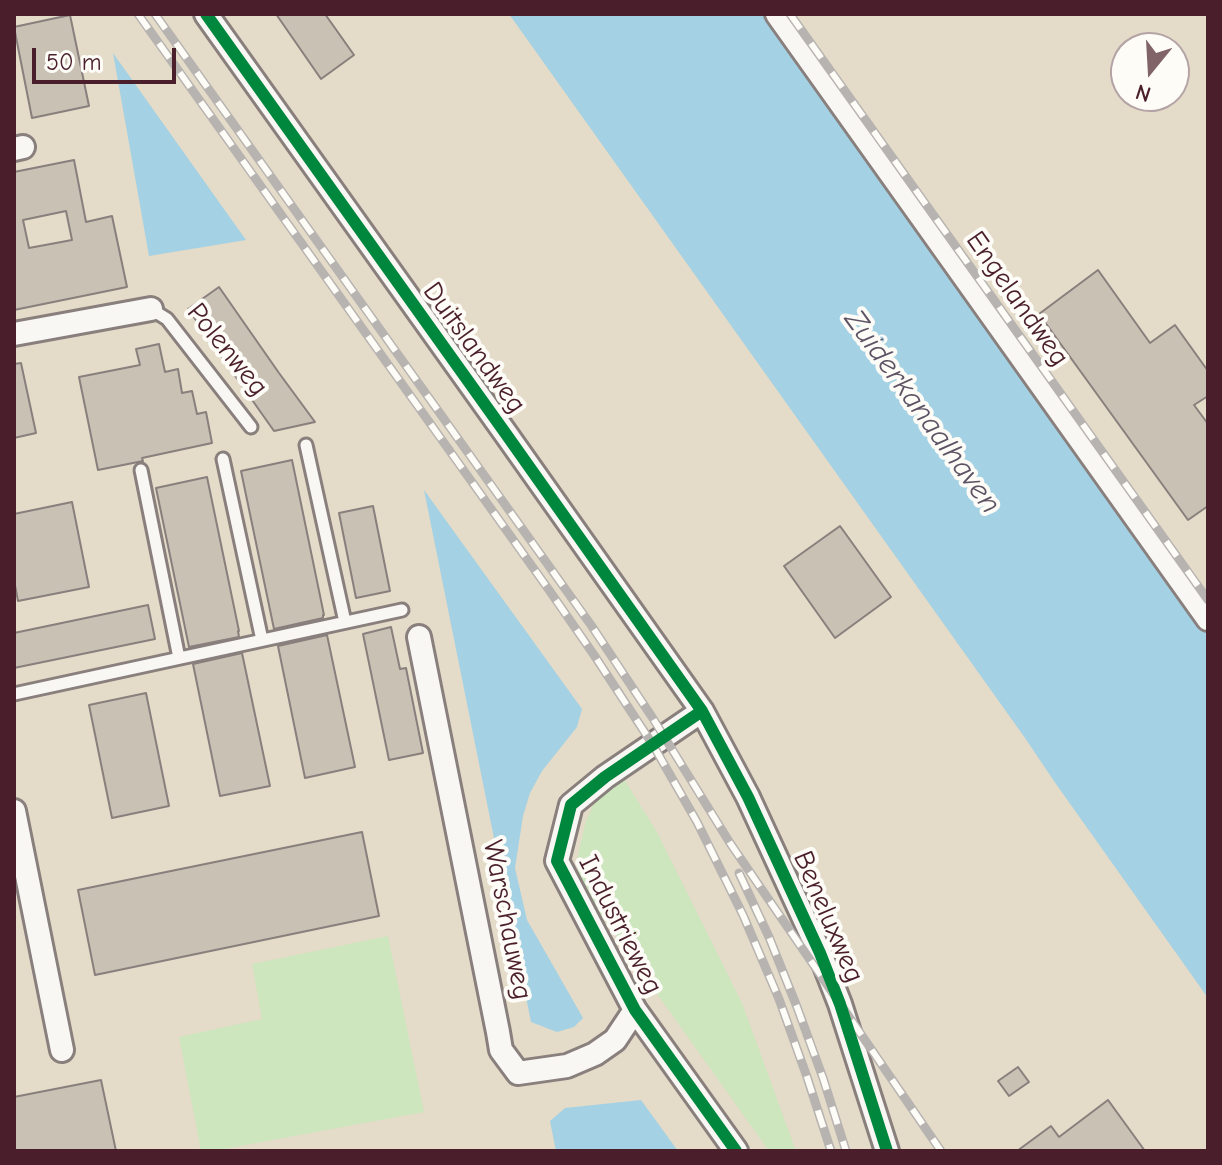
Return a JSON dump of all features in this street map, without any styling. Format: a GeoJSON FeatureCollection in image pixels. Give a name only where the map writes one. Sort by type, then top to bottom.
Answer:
{"type":"FeatureCollection","features":[{"type":"Feature","properties":{"kind":"street","name":"Duitslandweg"},"geometry":{"type":"LineString","coordinates":[[206,14],[702,711]]}},
{"type":"Feature","properties":{"kind":"street","name":"Engelandweg"},"geometry":{"type":"LineString","coordinates":[[777,14],[1208,619]]}},
{"type":"Feature","properties":{"kind":"street","name":"Polenweg"},"geometry":{"type":"LineString","coordinates":[[14,334],[151,309]]}},
{"type":"Feature","properties":{"kind":"street","name":"Warschauweg"},"geometry":{"type":"LineString","coordinates":[[419,637],[501,1050],[518,1073],[567,1066],[595,1054],[615,1040],[635,1010]]}},
{"type":"Feature","properties":{"kind":"street","name":"Industrieweg"},"geometry":{"type":"LineString","coordinates":[[702,711],[605,777],[571,805],[557,861],[635,1010],[736,1151]]}},
{"type":"Feature","properties":{"kind":"street","name":"Beneluxweg"},"geometry":{"type":"LineString","coordinates":[[702,711],[748,797],[820,953],[840,1004],[887,1151]]}},
{"type":"Feature","properties":{"kind":"street"},"geometry":{"type":"LineString","coordinates":[[14,811],[62,1050]]}},
{"type":"Feature","properties":{"kind":"lane","name":"Polenweg"},"geometry":{"type":"LineString","coordinates":[[151,309],[167,319],[251,427]]}},
{"type":"Feature","properties":{"kind":"lane"},"geometry":{"type":"LineString","coordinates":[[306,445],[345,622]]}},
{"type":"Feature","properties":{"kind":"lane"},"geometry":{"type":"LineString","coordinates":[[223,459],[262,640]]}},
{"type":"Feature","properties":{"kind":"lane"},"geometry":{"type":"LineString","coordinates":[[141,470],[179,658]]}},
{"type":"Feature","properties":{"kind":"lane"},"geometry":{"type":"LineString","coordinates":[[14,694],[402,610]]}},
{"type":"Feature","properties":{"kind":"shaded area"},"geometry":{"type":"Polygon","coordinates":[[[14,14],[1208,14],[1208,1151],[14,1151],[14,14]]]}},
{"type":"Feature","properties":{"kind":"green space"},"geometry":{"type":"Polygon","coordinates":[[[624,779],[657,832],[742,1003],[796,1151],[769,1151],[586,894],[577,859],[586,821],[595,801],[624,779]]]}},
{"type":"Feature","properties":{"kind":"green space"},"geometry":{"type":"Polygon","coordinates":[[[388,936],[424,1112],[201,1151],[179,1037],[262,1019],[252,964],[388,936]]]}},
{"type":"Feature","properties":{"kind":"water","name":"Zuiderkanaalhaven"},"geometry":{"type":"Polygon","coordinates":[[[509,14],[766,14],[1208,631],[1208,998],[1025,738],[509,14]]]}},
{"type":"Feature","properties":{"kind":"water"},"geometry":{"type":"Polygon","coordinates":[[[113,53],[246,240],[149,256],[113,53]]]}},
{"type":"Feature","properties":{"kind":"water"},"geometry":{"type":"Polygon","coordinates":[[[424,490],[582,709],[577,727],[542,771],[530,793],[515,868],[527,920],[583,1018],[574,1027],[557,1032],[531,1022],[424,490]]]}},
{"type":"Feature","properties":{"kind":"water"},"geometry":{"type":"Polygon","coordinates":[[[641,1100],[678,1151],[556,1151],[550,1121],[565,1108],[641,1100]]]}},
{"type":"Feature","properties":{"kind":"building"},"geometry":{"type":"Polygon","coordinates":[[[276,14],[325,14],[354,55],[321,79],[276,14]]]}},
{"type":"Feature","properties":{"kind":"building"},"geometry":{"type":"Polygon","coordinates":[[[70,15],[89,106],[32,118],[14,27],[70,15]]]}},
{"type":"Feature","properties":{"kind":"building"},"geometry":{"type":"Polygon","coordinates":[[[74,160],[86,222],[112,216],[127,287],[14,310],[14,172],[74,160]],[[66,211],[23,220],[29,248],[72,240],[66,211]]]}},
{"type":"Feature","properties":{"kind":"building"},"geometry":{"type":"Polygon","coordinates":[[[1098,270],[1150,343],[1175,325],[1208,371],[1208,396],[1194,405],[1208,424],[1208,506],[1188,520],[1039,314],[1098,270]]]}},
{"type":"Feature","properties":{"kind":"building"},"geometry":{"type":"Polygon","coordinates":[[[219,287],[315,422],[274,431],[188,309],[219,287]]]}},
{"type":"Feature","properties":{"kind":"building"},"geometry":{"type":"Polygon","coordinates":[[[159,344],[165,372],[178,369],[182,393],[192,391],[197,414],[206,412],[212,443],[98,470],[79,377],[140,365],[136,349],[159,344]]]}},
{"type":"Feature","properties":{"kind":"building"},"geometry":{"type":"Polygon","coordinates":[[[21,363],[36,433],[14,438],[14,364],[21,363]]]}},
{"type":"Feature","properties":{"kind":"building"},"geometry":{"type":"Polygon","coordinates":[[[292,460],[324,615],[323,618],[274,629],[241,471],[292,460]]]}},
{"type":"Feature","properties":{"kind":"building"},"geometry":{"type":"Polygon","coordinates":[[[207,477],[239,637],[189,647],[156,488],[207,477]]]}},
{"type":"Feature","properties":{"kind":"building"},"geometry":{"type":"Polygon","coordinates":[[[72,502],[89,587],[18,601],[14,580],[14,514],[72,502]]]}},
{"type":"Feature","properties":{"kind":"building"},"geometry":{"type":"Polygon","coordinates":[[[373,506],[390,591],[356,598],[339,513],[373,506]]]}},
{"type":"Feature","properties":{"kind":"building"},"geometry":{"type":"Polygon","coordinates":[[[840,526],[891,597],[835,638],[784,566],[840,526]]]}},
{"type":"Feature","properties":{"kind":"building"},"geometry":{"type":"Polygon","coordinates":[[[148,605],[155,639],[14,668],[14,633],[148,605]]]}},
{"type":"Feature","properties":{"kind":"building"},"geometry":{"type":"Polygon","coordinates":[[[391,627],[400,669],[406,668],[423,753],[389,760],[363,634],[391,627]]]}},
{"type":"Feature","properties":{"kind":"building"},"geometry":{"type":"Polygon","coordinates":[[[327,635],[355,767],[305,778],[278,646],[327,635]]]}},
{"type":"Feature","properties":{"kind":"building"},"geometry":{"type":"Polygon","coordinates":[[[242,653],[270,786],[220,796],[193,664],[242,653]]]}},
{"type":"Feature","properties":{"kind":"building"},"geometry":{"type":"Polygon","coordinates":[[[146,693],[169,806],[112,818],[89,705],[146,693]]]}},
{"type":"Feature","properties":{"kind":"building"},"geometry":{"type":"Polygon","coordinates":[[[362,832],[379,916],[95,975],[78,890],[362,832]]]}},
{"type":"Feature","properties":{"kind":"building"},"geometry":{"type":"Polygon","coordinates":[[[1018,1067],[1029,1082],[1009,1096],[998,1081],[1018,1067]]]}},
{"type":"Feature","properties":{"kind":"building"},"geometry":{"type":"Polygon","coordinates":[[[101,1080],[116,1151],[14,1151],[14,1097],[101,1080]]]}},
{"type":"Feature","properties":{"kind":"building"},"geometry":{"type":"Polygon","coordinates":[[[1108,1100],[1145,1151],[1017,1151],[1051,1126],[1059,1137],[1108,1100]]]}},
{"type":"Feature","properties":{"kind":"railway"},"geometry":{"type":"LineString","coordinates":[[138,14],[549,590],[653,745],[697,822],[743,915],[779,999],[831,1151]]}},
{"type":"Feature","properties":{"kind":"railway"},"geometry":{"type":"LineString","coordinates":[[155,14],[591,625],[730,843],[941,1151]]}},
{"type":"Feature","properties":{"kind":"railway"},"geometry":{"type":"LineString","coordinates":[[790,14],[1208,600]]}},
{"type":"Feature","properties":{"kind":"railway"},"geometry":{"type":"LineString","coordinates":[[739,873],[797,1007],[846,1151]]}},
{"type":"Feature","properties":{"kind":"cycle path"},"geometry":{"type":"LineString","coordinates":[[206,14],[702,711],[748,797],[820,953],[840,1004],[887,1151]]}},
{"type":"Feature","properties":{"kind":"cycle path"},"geometry":{"type":"LineString","coordinates":[[702,711],[605,777],[571,805],[557,861],[635,1010],[736,1151]]}}]}
